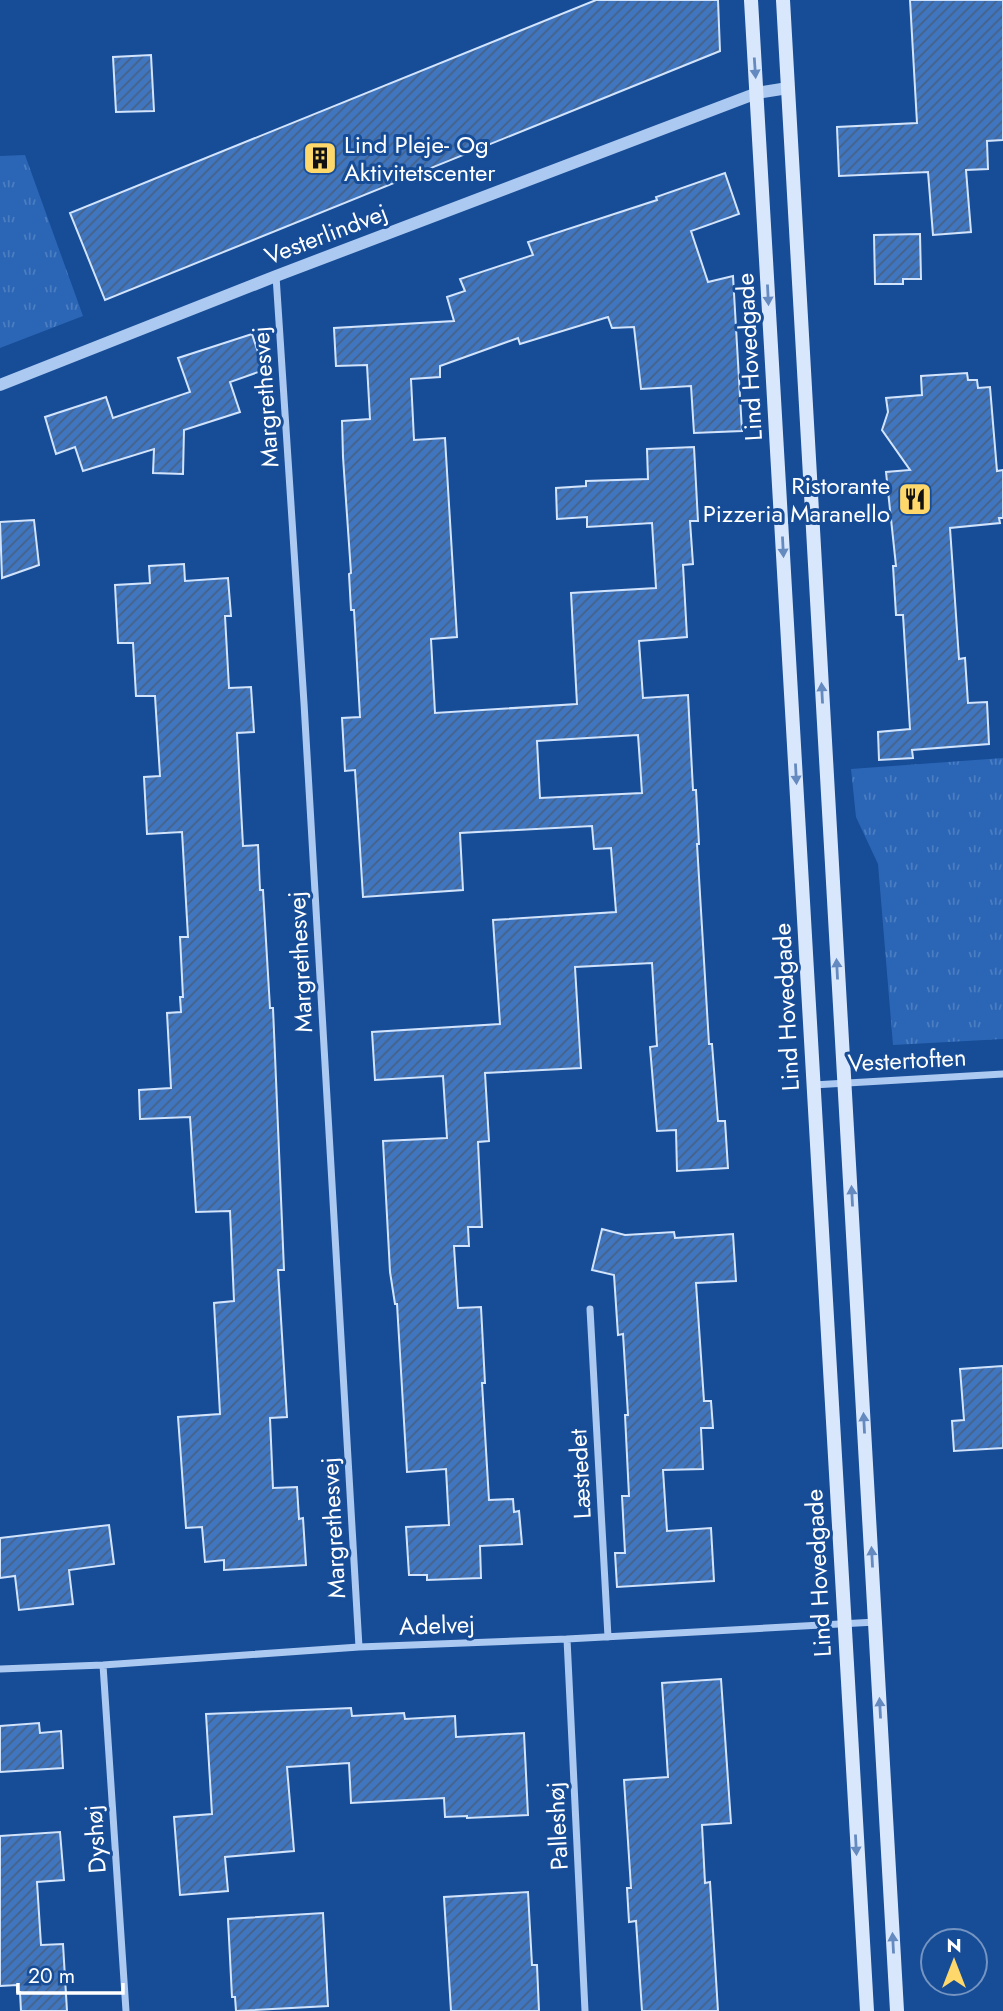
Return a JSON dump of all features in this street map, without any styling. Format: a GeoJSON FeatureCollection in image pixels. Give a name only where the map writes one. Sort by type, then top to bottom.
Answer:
{"type":"FeatureCollection","features":[{"type":"Feature","properties":{"kind":"main road","name":"Lind Hovedgade"},"geometry":{"type":"LineString","coordinates":[[751,0],[867,2011]]}},
{"type":"Feature","properties":{"kind":"main road"},"geometry":{"type":"LineString","coordinates":[[783,0],[897,2011]]}},
{"type":"Feature","properties":{"kind":"street","name":"Vesterlindvej"},"geometry":{"type":"LineString","coordinates":[[0,384],[757,93],[788,88]]}},
{"type":"Feature","properties":{"kind":"street","name":"Margrethesvej"},"geometry":{"type":"LineString","coordinates":[[276,276],[305,716],[359,1647]]}},
{"type":"Feature","properties":{"kind":"street","name":"Vestertoften"},"geometry":{"type":"LineString","coordinates":[[813,1085],[1003,1074]]}},
{"type":"Feature","properties":{"kind":"street","name":"Læstedet"},"geometry":{"type":"LineString","coordinates":[[590,1309],[608,1637]]}},
{"type":"Feature","properties":{"kind":"street","name":"Adelvej"},"geometry":{"type":"LineString","coordinates":[[0,1669],[103,1665],[359,1647],[876,1622]]}},
{"type":"Feature","properties":{"kind":"street","name":"Palleshøj"},"geometry":{"type":"LineString","coordinates":[[567,1639],[585,2011]]}},
{"type":"Feature","properties":{"kind":"street","name":"Dyshøj"},"geometry":{"type":"LineString","coordinates":[[103,1665],[126,2011]]}},
{"type":"Feature","properties":{"kind":"green space"},"geometry":{"type":"Polygon","coordinates":[[[25,155],[83,316],[0,348],[0,156],[25,155]]]}},
{"type":"Feature","properties":{"kind":"green space"},"geometry":{"type":"Polygon","coordinates":[[[1003,758],[1003,1039],[893,1045],[878,864],[856,817],[851,769],[1003,758]]]}},
{"type":"Feature","properties":{"kind":"building","name":"Lind Pleje- Og Aktivitetscenter"},"geometry":{"type":"Polygon","coordinates":[[[596,0],[718,0],[720,51],[105,300],[70,213],[596,0]]]}},
{"type":"Feature","properties":{"kind":"building"},"geometry":{"type":"Polygon","coordinates":[[[910,0],[1003,0],[1003,140],[987,141],[988,169],[966,170],[971,232],[933,235],[928,172],[839,176],[837,127],[917,123],[910,0]]]}},
{"type":"Feature","properties":{"kind":"building"},"geometry":{"type":"Polygon","coordinates":[[[151,55],[154,111],[116,112],[113,57],[151,55]]]}},
{"type":"Feature","properties":{"kind":"building"},"geometry":{"type":"Polygon","coordinates":[[[725,173],[739,214],[691,231],[708,282],[733,276],[742,431],[694,433],[691,386],[641,389],[634,327],[612,328],[608,317],[520,344],[518,338],[440,366],[440,377],[411,379],[414,440],[445,438],[457,637],[431,639],[435,713],[577,704],[571,593],[656,588],[652,523],[587,527],[587,517],[557,519],[556,488],[586,486],[586,481],[648,479],[647,449],[694,447],[698,521],[690,521],[693,564],[683,565],[687,637],[639,641],[643,698],[688,695],[693,790],[696,790],[709,1044],[712,1044],[718,1121],[725,1121],[728,1168],[677,1171],[676,1130],[657,1131],[650,1047],[657,1046],[652,963],[575,967],[581,1068],[485,1073],[489,1141],[478,1142],[482,1227],[468,1227],[469,1246],[454,1246],[458,1308],[481,1307],[485,1383],[482,1383],[489,1500],[513,1499],[514,1512],[519,1511],[522,1544],[480,1546],[481,1578],[427,1580],[427,1575],[409,1575],[406,1527],[449,1525],[446,1469],[407,1472],[397,1304],[390,1272],[383,1141],[447,1138],[443,1076],[375,1080],[372,1032],[500,1024],[493,920],[616,912],[611,848],[594,849],[592,826],[460,833],[463,890],[363,897],[355,770],[345,771],[342,718],[360,717],[354,610],[351,610],[342,421],[370,419],[367,365],[336,366],[334,328],[454,321],[447,297],[465,291],[460,279],[533,255],[528,242],[657,200],[656,197],[725,173]],[[638,735],[537,741],[540,798],[642,793],[638,735]]]}},
{"type":"Feature","properties":{"kind":"building"},"geometry":{"type":"Polygon","coordinates":[[[920,234],[921,279],[903,279],[903,284],[875,284],[874,235],[920,234]]]}},
{"type":"Feature","properties":{"kind":"building"},"geometry":{"type":"Polygon","coordinates":[[[252,334],[264,370],[230,382],[240,412],[184,430],[183,474],[153,473],[154,449],[83,471],[75,447],[56,454],[45,417],[106,397],[113,418],[190,392],[178,358],[252,334]]]}},
{"type":"Feature","properties":{"kind":"building"},"geometry":{"type":"Polygon","coordinates":[[[967,373],[968,380],[977,380],[978,388],[990,387],[997,471],[1003,470],[1003,518],[999,518],[1000,523],[950,528],[959,659],[965,658],[968,703],[987,702],[989,744],[912,750],[913,758],[879,760],[878,732],[910,729],[903,615],[896,615],[893,566],[896,566],[886,472],[910,470],[882,430],[888,412],[886,398],[922,395],[921,376],[967,373]]]}},
{"type":"Feature","properties":{"kind":"building"},"geometry":{"type":"Polygon","coordinates":[[[34,520],[39,565],[2,578],[0,522],[34,520]]]}},
{"type":"Feature","properties":{"kind":"building"},"geometry":{"type":"Polygon","coordinates":[[[184,564],[185,581],[228,578],[231,616],[225,616],[229,688],[251,687],[254,732],[237,733],[243,846],[258,845],[260,890],[263,890],[270,1008],[273,1008],[284,1270],[278,1270],[287,1417],[270,1418],[273,1488],[297,1487],[299,1519],[303,1518],[306,1565],[224,1570],[224,1560],[205,1562],[202,1527],[186,1528],[178,1417],[220,1414],[214,1303],[234,1301],[230,1211],[196,1212],[190,1117],[140,1119],[139,1090],[171,1088],[167,1013],[181,1012],[180,997],[183,997],[180,937],[188,937],[182,832],[147,834],[144,777],[160,776],[155,696],[136,696],[133,643],[118,643],[115,585],[150,583],[149,566],[184,564]]]}},
{"type":"Feature","properties":{"kind":"building"},"geometry":{"type":"Polygon","coordinates":[[[602,1229],[625,1235],[674,1232],[675,1238],[733,1234],[736,1281],[696,1283],[704,1401],[711,1401],[713,1428],[701,1428],[703,1469],[663,1470],[667,1531],[711,1528],[714,1581],[617,1587],[615,1553],[625,1553],[622,1496],[629,1496],[625,1415],[628,1415],[623,1334],[618,1335],[614,1275],[592,1270],[602,1229]]]}},
{"type":"Feature","properties":{"kind":"building"},"geometry":{"type":"Polygon","coordinates":[[[1003,1366],[1003,1448],[954,1451],[952,1421],[964,1420],[960,1369],[1003,1366]]]}},
{"type":"Feature","properties":{"kind":"building"},"geometry":{"type":"Polygon","coordinates":[[[109,1525],[114,1564],[69,1570],[73,1604],[19,1610],[15,1576],[0,1578],[0,1538],[109,1525]]]}},
{"type":"Feature","properties":{"kind":"building"},"geometry":{"type":"Polygon","coordinates":[[[721,1679],[731,1823],[702,1825],[705,1883],[710,1882],[718,2011],[642,2011],[636,1921],[629,1922],[627,1888],[631,1888],[624,1780],[668,1777],[662,1683],[721,1679]]]}},
{"type":"Feature","properties":{"kind":"building"},"geometry":{"type":"Polygon","coordinates":[[[351,1708],[352,1716],[404,1713],[405,1719],[455,1716],[456,1737],[524,1733],[528,1815],[445,1817],[444,1798],[351,1803],[349,1763],[287,1767],[294,1851],[225,1857],[228,1891],[180,1895],[174,1817],[212,1814],[206,1714],[351,1708]]]}},
{"type":"Feature","properties":{"kind":"building"},"geometry":{"type":"Polygon","coordinates":[[[39,1723],[40,1733],[61,1731],[63,1768],[0,1772],[0,1726],[39,1723]]]}},
{"type":"Feature","properties":{"kind":"building"},"geometry":{"type":"Polygon","coordinates":[[[60,1832],[64,1880],[37,1882],[41,1945],[63,1944],[67,2011],[21,2011],[17,1985],[0,1986],[0,1836],[60,1832]]]}},
{"type":"Feature","properties":{"kind":"building"},"geometry":{"type":"Polygon","coordinates":[[[528,1892],[532,1965],[537,1965],[539,2011],[451,2011],[444,1897],[528,1892]]]}},
{"type":"Feature","properties":{"kind":"building"},"geometry":{"type":"Polygon","coordinates":[[[323,1913],[328,2006],[236,2011],[235,1997],[232,1997],[228,1919],[323,1913]]]}},
{"type":"Feature","properties":{"kind":"place","name":"Lind Pleje- Og Aktivitetscenter"},"geometry":{"type":"Point","coordinates":[320,158]}},
{"type":"Feature","properties":{"kind":"place","name":"Ristorante Pizzeria Maranello"},"geometry":{"type":"Point","coordinates":[915,499]}}]}
